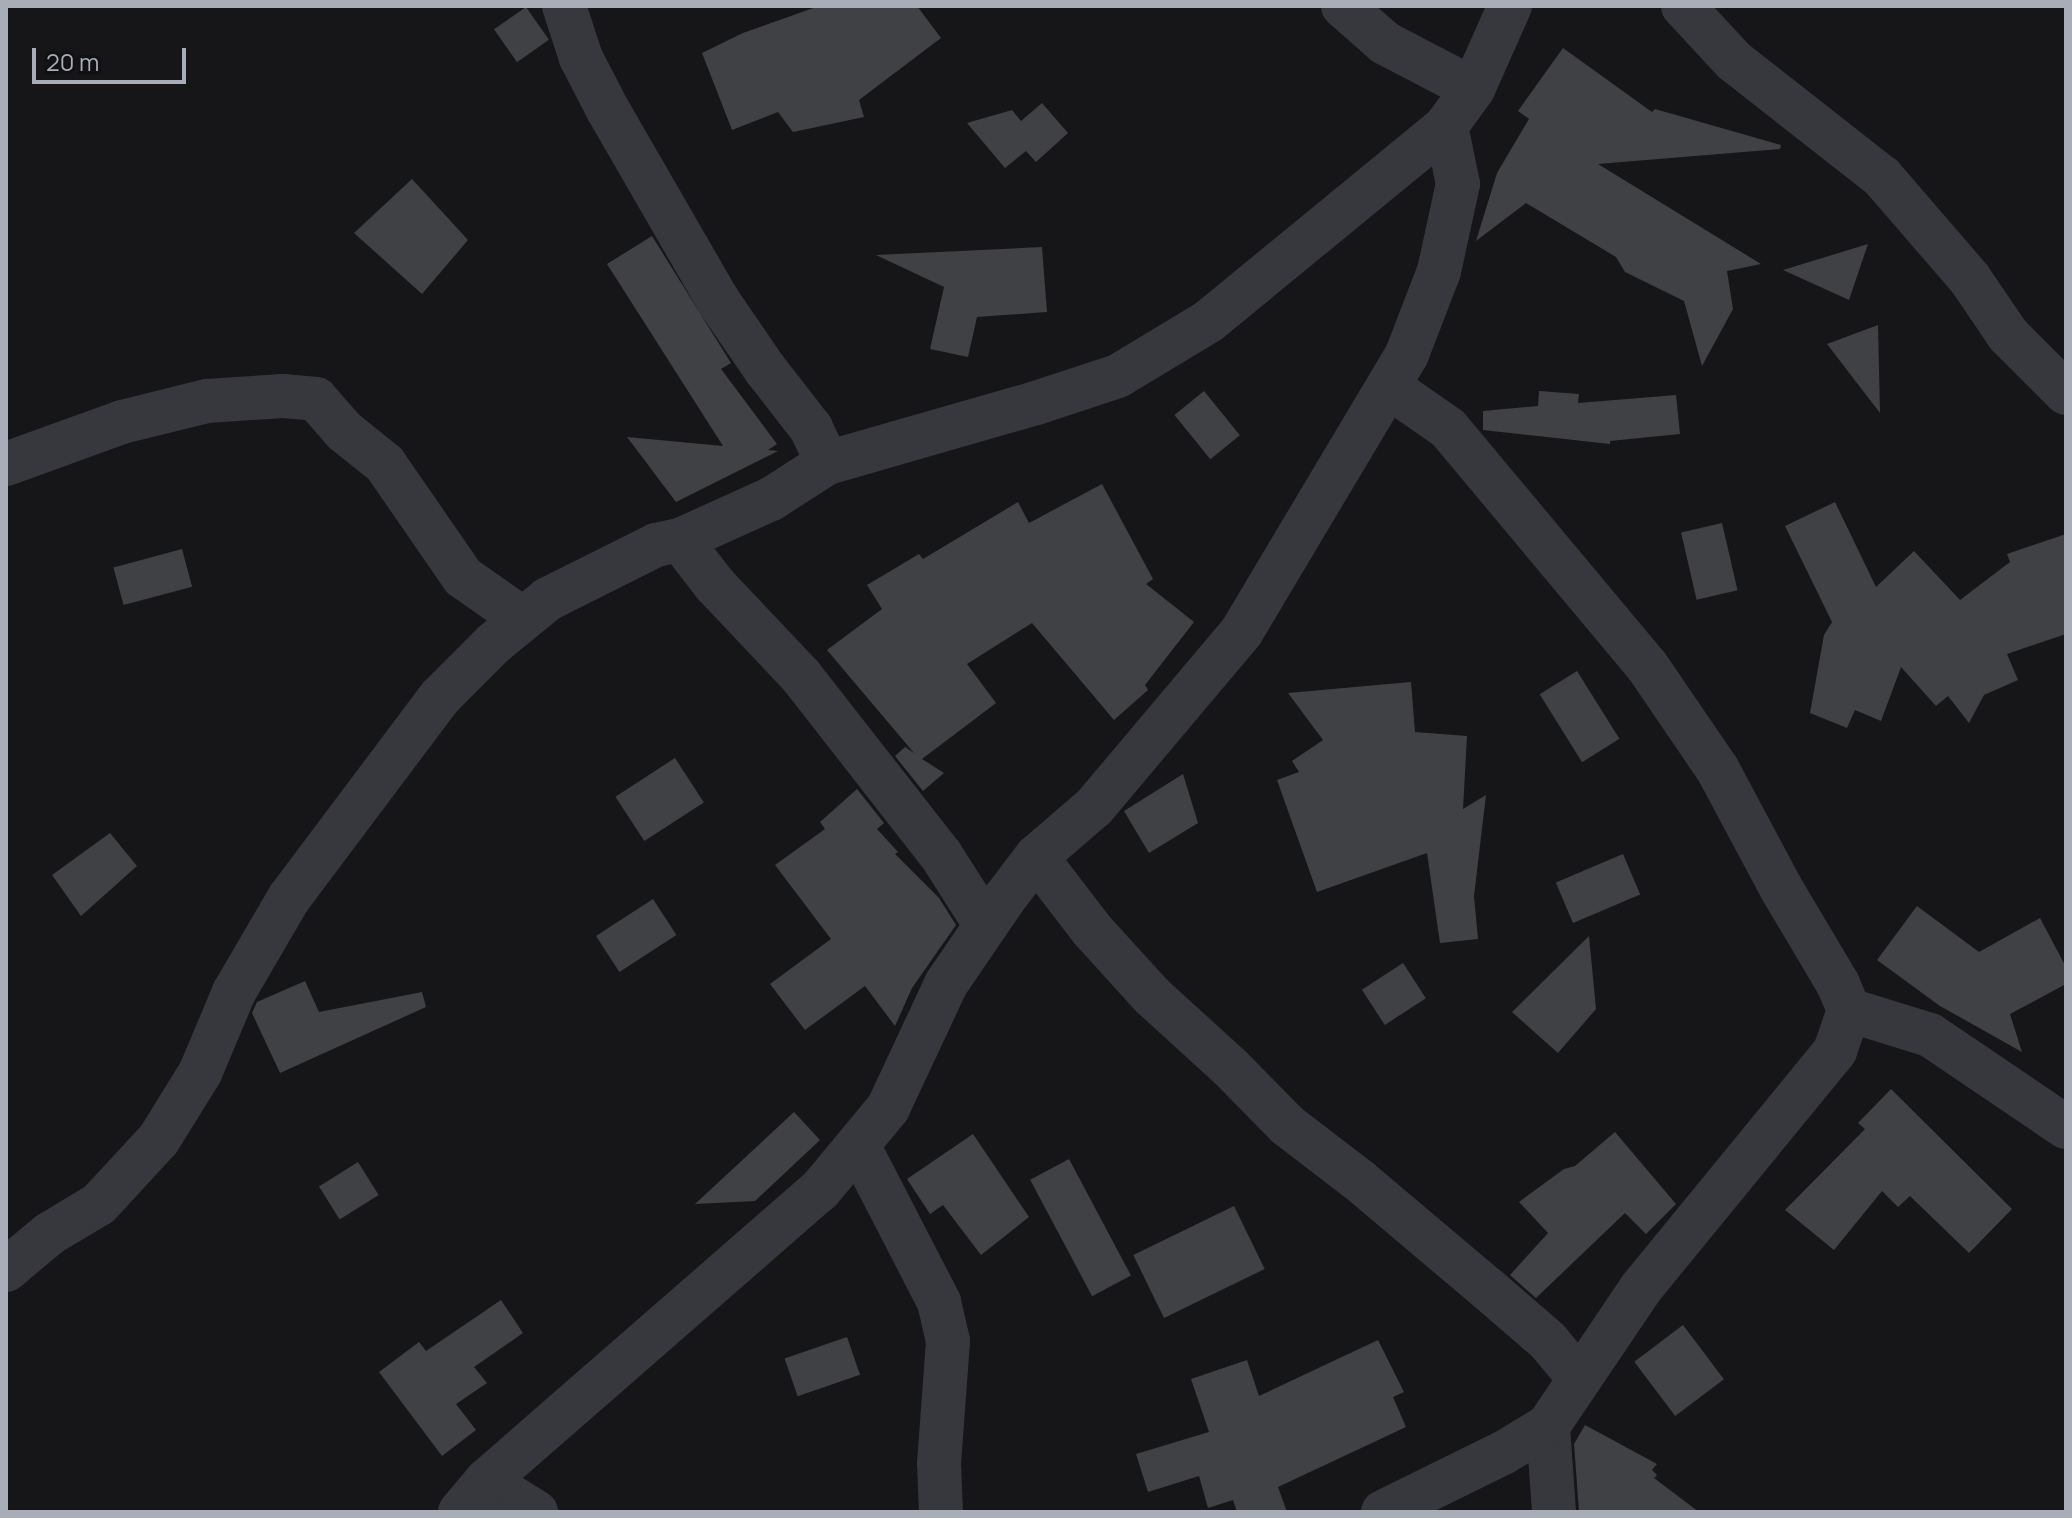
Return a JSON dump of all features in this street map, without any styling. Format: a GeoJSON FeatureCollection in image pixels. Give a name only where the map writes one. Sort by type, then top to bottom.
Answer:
{"type":"FeatureCollection","features":[{"type":"Feature","properties":{"kind":"street"},"geometry":{"type":"LineString","coordinates":[[564,6],[581,58],[608,110],[717,299],[765,369],[811,428],[827,463]]}},
{"type":"Feature","properties":{"kind":"street"},"geometry":{"type":"LineString","coordinates":[[1343,6],[1385,43],[1473,89]]}},
{"type":"Feature","properties":{"kind":"street"},"geometry":{"type":"LineString","coordinates":[[6,1270],[49,1234],[99,1204],[159,1139],[200,1073],[234,992],[289,898],[440,697],[523,619],[548,599],[656,545],[680,540],[771,499],[827,463],[1118,376],[1209,321],[1446,126],[1473,89],[1510,6]]}},
{"type":"Feature","properties":{"kind":"street"},"geometry":{"type":"LineString","coordinates":[[1683,6],[1734,61],[1882,177],[1970,279],[2008,335],[2066,393]]}},
{"type":"Feature","properties":{"kind":"street"},"geometry":{"type":"LineString","coordinates":[[473,1496],[820,1190],[888,1108],[946,984],[985,924],[1036,857],[1094,807],[1242,631],[1407,354],[1439,271],[1458,184],[1446,126]]}},
{"type":"Feature","properties":{"kind":"street"},"geometry":{"type":"LineString","coordinates":[[1383,1512],[1503,1453],[1548,1426],[1578,1377],[1641,1288],[1835,1051],[1849,1010],[1838,984],[1781,888],[1718,770],[1647,666],[1448,428],[1389,387]]}},
{"type":"Feature","properties":{"kind":"street"},"geometry":{"type":"LineString","coordinates":[[6,464],[122,422],[207,401],[268,397],[316,399],[344,431],[385,464],[463,577],[523,619]]}},
{"type":"Feature","properties":{"kind":"street"},"geometry":{"type":"LineString","coordinates":[[680,540],[715,585],[801,676],[941,855],[985,924]]}},
{"type":"Feature","properties":{"kind":"street"},"geometry":{"type":"LineString","coordinates":[[1036,857],[1129,972],[1287,1125],[1360,1181],[1477,1279],[1548,1341],[1578,1377]]}},
{"type":"Feature","properties":{"kind":"street"},"geometry":{"type":"LineString","coordinates":[[1849,1010],[1930,1035],[2066,1127]]}},
{"type":"Feature","properties":{"kind":"street"},"geometry":{"type":"LineString","coordinates":[[858,1145],[939,1302],[948,1341],[939,1463],[941,1512]]}},
{"type":"Feature","properties":{"kind":"street"},"geometry":{"type":"LineString","coordinates":[[1548,1426],[1554,1512]]}},
{"type":"Feature","properties":{"kind":"street"},"geometry":{"type":"LineString","coordinates":[[473,1496],[536,1512]]}},
{"type":"Feature","properties":{"kind":"building"},"geometry":{"type":"Polygon","coordinates":[[[819,6],[917,6],[941,38],[859,100],[864,117],[793,132],[778,112],[732,130],[702,53],[743,33],[819,6]]]}},
{"type":"Feature","properties":{"kind":"building"},"geometry":{"type":"Polygon","coordinates":[[[526,7],[549,40],[517,62],[494,29],[526,7]]]}},
{"type":"Feature","properties":{"kind":"building"},"geometry":{"type":"Polygon","coordinates":[[[1563,48],[1652,112],[1655,109],[1781,145],[1780,149],[1598,164],[1761,264],[1727,271],[1733,309],[1702,366],[1684,301],[1625,272],[1616,257],[1526,203],[1476,241],[1497,173],[1529,119],[1518,111],[1563,48]]]}},
{"type":"Feature","properties":{"kind":"building"},"geometry":{"type":"Polygon","coordinates":[[[1042,103],[1068,133],[1036,162],[1026,151],[1005,168],[967,123],[1012,110],[1021,121],[1042,103]]]}},
{"type":"Feature","properties":{"kind":"building"},"geometry":{"type":"Polygon","coordinates":[[[412,179],[468,240],[422,294],[354,233],[412,179]]]}},
{"type":"Feature","properties":{"kind":"building"},"geometry":{"type":"Polygon","coordinates":[[[652,236],[731,363],[721,369],[777,444],[768,450],[778,451],[676,502],[627,437],[723,446],[607,264],[652,236]]]}},
{"type":"Feature","properties":{"kind":"building"},"geometry":{"type":"Polygon","coordinates":[[[1868,244],[1849,300],[1783,270],[1868,244]]]}},
{"type":"Feature","properties":{"kind":"building"},"geometry":{"type":"Polygon","coordinates":[[[1042,247],[1047,312],[977,317],[968,357],[930,349],[944,287],[876,255],[1042,247]]]}},
{"type":"Feature","properties":{"kind":"building"},"geometry":{"type":"Polygon","coordinates":[[[1878,325],[1880,413],[1827,344],[1878,325]]]}},
{"type":"Feature","properties":{"kind":"building"},"geometry":{"type":"Polygon","coordinates":[[[1204,391],[1240,435],[1210,459],[1174,415],[1204,391]]]}},
{"type":"Feature","properties":{"kind":"building"},"geometry":{"type":"Polygon","coordinates":[[[1539,391],[1579,394],[1578,403],[1676,395],[1680,434],[1610,441],[1610,444],[1483,430],[1483,411],[1538,406],[1539,391]]]}},
{"type":"Feature","properties":{"kind":"building"},"geometry":{"type":"Polygon","coordinates":[[[1102,484],[1153,579],[1146,584],[1194,622],[1145,685],[1148,690],[1114,720],[1032,623],[967,664],[996,703],[922,759],[944,773],[923,791],[895,756],[905,747],[914,753],[827,650],[882,609],[867,585],[919,554],[923,559],[1018,502],[1029,523],[1102,484]]]}},
{"type":"Feature","properties":{"kind":"building"},"geometry":{"type":"Polygon","coordinates":[[[1835,502],[1876,587],[1914,551],[1960,600],[2010,562],[2007,554],[2066,534],[2066,634],[2007,654],[2018,680],[1984,695],[1969,723],[1948,696],[1936,706],[1901,667],[1881,721],[1855,710],[1847,728],[1810,713],[1824,635],[1832,622],[1785,526],[1835,502]]]}},
{"type":"Feature","properties":{"kind":"building"},"geometry":{"type":"Polygon","coordinates":[[[1722,523],[1738,590],[1697,600],[1681,532],[1722,523]]]}},
{"type":"Feature","properties":{"kind":"building"},"geometry":{"type":"Polygon","coordinates":[[[182,549],[192,587],[124,605],[113,567],[182,549]]]}},
{"type":"Feature","properties":{"kind":"building"},"geometry":{"type":"Polygon","coordinates":[[[1577,671],[1619,739],[1582,762],[1540,694],[1577,671]]]}},
{"type":"Feature","properties":{"kind":"building"},"geometry":{"type":"Polygon","coordinates":[[[1411,682],[1415,732],[1467,736],[1463,809],[1486,795],[1474,896],[1478,939],[1440,943],[1427,853],[1317,892],[1277,780],[1299,772],[1292,761],[1323,740],[1288,693],[1411,682]]]}},
{"type":"Feature","properties":{"kind":"building"},"geometry":{"type":"Polygon","coordinates":[[[675,758],[704,802],[644,841],[615,797],[675,758]]]}},
{"type":"Feature","properties":{"kind":"building"},"geometry":{"type":"Polygon","coordinates":[[[1183,774],[1198,823],[1149,853],[1124,811],[1183,774]]]}},
{"type":"Feature","properties":{"kind":"building"},"geometry":{"type":"Polygon","coordinates":[[[857,789],[884,823],[877,829],[898,852],[895,854],[939,898],[956,925],[912,988],[895,1026],[865,986],[805,1030],[770,984],[831,939],[775,865],[825,829],[820,822],[857,789]]]}},
{"type":"Feature","properties":{"kind":"building"},"geometry":{"type":"Polygon","coordinates":[[[110,833],[137,866],[81,916],[52,875],[110,833]]]}},
{"type":"Feature","properties":{"kind":"building"},"geometry":{"type":"Polygon","coordinates":[[[1623,854],[1640,895],[1573,923],[1556,883],[1623,854]]]}},
{"type":"Feature","properties":{"kind":"building"},"geometry":{"type":"Polygon","coordinates":[[[653,899],[676,935],[619,972],[596,936],[653,899]]]}},
{"type":"Feature","properties":{"kind":"building"},"geometry":{"type":"Polygon","coordinates":[[[1917,906],[1979,952],[2040,918],[2066,967],[2066,984],[2010,1014],[2022,1052],[1940,1006],[1877,960],[1917,906]]]}},
{"type":"Feature","properties":{"kind":"building"},"geometry":{"type":"Polygon","coordinates":[[[1589,936],[1596,1009],[1558,1053],[1512,1012],[1589,936]]]}},
{"type":"Feature","properties":{"kind":"building"},"geometry":{"type":"Polygon","coordinates":[[[1403,963],[1426,998],[1385,1025],[1362,990],[1403,963]]]}},
{"type":"Feature","properties":{"kind":"building"},"geometry":{"type":"Polygon","coordinates":[[[305,981],[319,1012],[422,992],[426,1007],[280,1073],[252,1013],[257,1002],[305,981]]]}},
{"type":"Feature","properties":{"kind":"building"},"geometry":{"type":"Polygon","coordinates":[[[1891,1089],[2012,1209],[1969,1253],[1910,1196],[1898,1207],[1882,1191],[1834,1250],[1785,1210],[1865,1129],[1858,1123],[1891,1089]]]}},
{"type":"Feature","properties":{"kind":"building"},"geometry":{"type":"Polygon","coordinates":[[[794,1112],[820,1140],[755,1201],[695,1204],[794,1112]]]}},
{"type":"Feature","properties":{"kind":"building"},"geometry":{"type":"Polygon","coordinates":[[[1615,1132],[1676,1204],[1646,1234],[1625,1213],[1536,1298],[1510,1275],[1548,1233],[1519,1202],[1564,1169],[1575,1166],[1615,1132]]]}},
{"type":"Feature","properties":{"kind":"building"},"geometry":{"type":"Polygon","coordinates":[[[973,1134],[1029,1217],[981,1255],[943,1205],[930,1214],[907,1179],[973,1134]]]}},
{"type":"Feature","properties":{"kind":"building"},"geometry":{"type":"Polygon","coordinates":[[[1069,1159],[1131,1276],[1092,1296],[1030,1180],[1069,1159]]]}},
{"type":"Feature","properties":{"kind":"building"},"geometry":{"type":"Polygon","coordinates":[[[358,1162],[379,1195],[340,1219],[319,1186],[358,1162]]]}},
{"type":"Feature","properties":{"kind":"building"},"geometry":{"type":"Polygon","coordinates":[[[1234,1206],[1265,1269],[1164,1318],[1133,1255],[1234,1206]]]}},
{"type":"Feature","properties":{"kind":"building"},"geometry":{"type":"Polygon","coordinates":[[[501,1300],[523,1333],[474,1367],[487,1383],[456,1404],[476,1430],[442,1456],[379,1372],[419,1342],[426,1351],[501,1300]]]}},
{"type":"Feature","properties":{"kind":"building"},"geometry":{"type":"Polygon","coordinates":[[[1683,1325],[1724,1379],[1675,1416],[1634,1362],[1683,1325]]]}},
{"type":"Feature","properties":{"kind":"building"},"geometry":{"type":"Polygon","coordinates":[[[847,1337],[860,1375],[798,1396],[785,1358],[847,1337]]]}},
{"type":"Feature","properties":{"kind":"building"},"geometry":{"type":"Polygon","coordinates":[[[1378,1340],[1404,1392],[1393,1397],[1406,1427],[1278,1487],[1287,1512],[1237,1512],[1233,1500],[1208,1508],[1199,1476],[1148,1492],[1136,1454],[1209,1432],[1191,1379],[1247,1360],[1259,1396],[1378,1340]]]}},
{"type":"Feature","properties":{"kind":"building"},"geometry":{"type":"Polygon","coordinates":[[[1585,1425],[1657,1464],[1652,1470],[1657,1475],[1654,1478],[1699,1512],[1579,1511],[1574,1444],[1585,1425]]]}}]}
